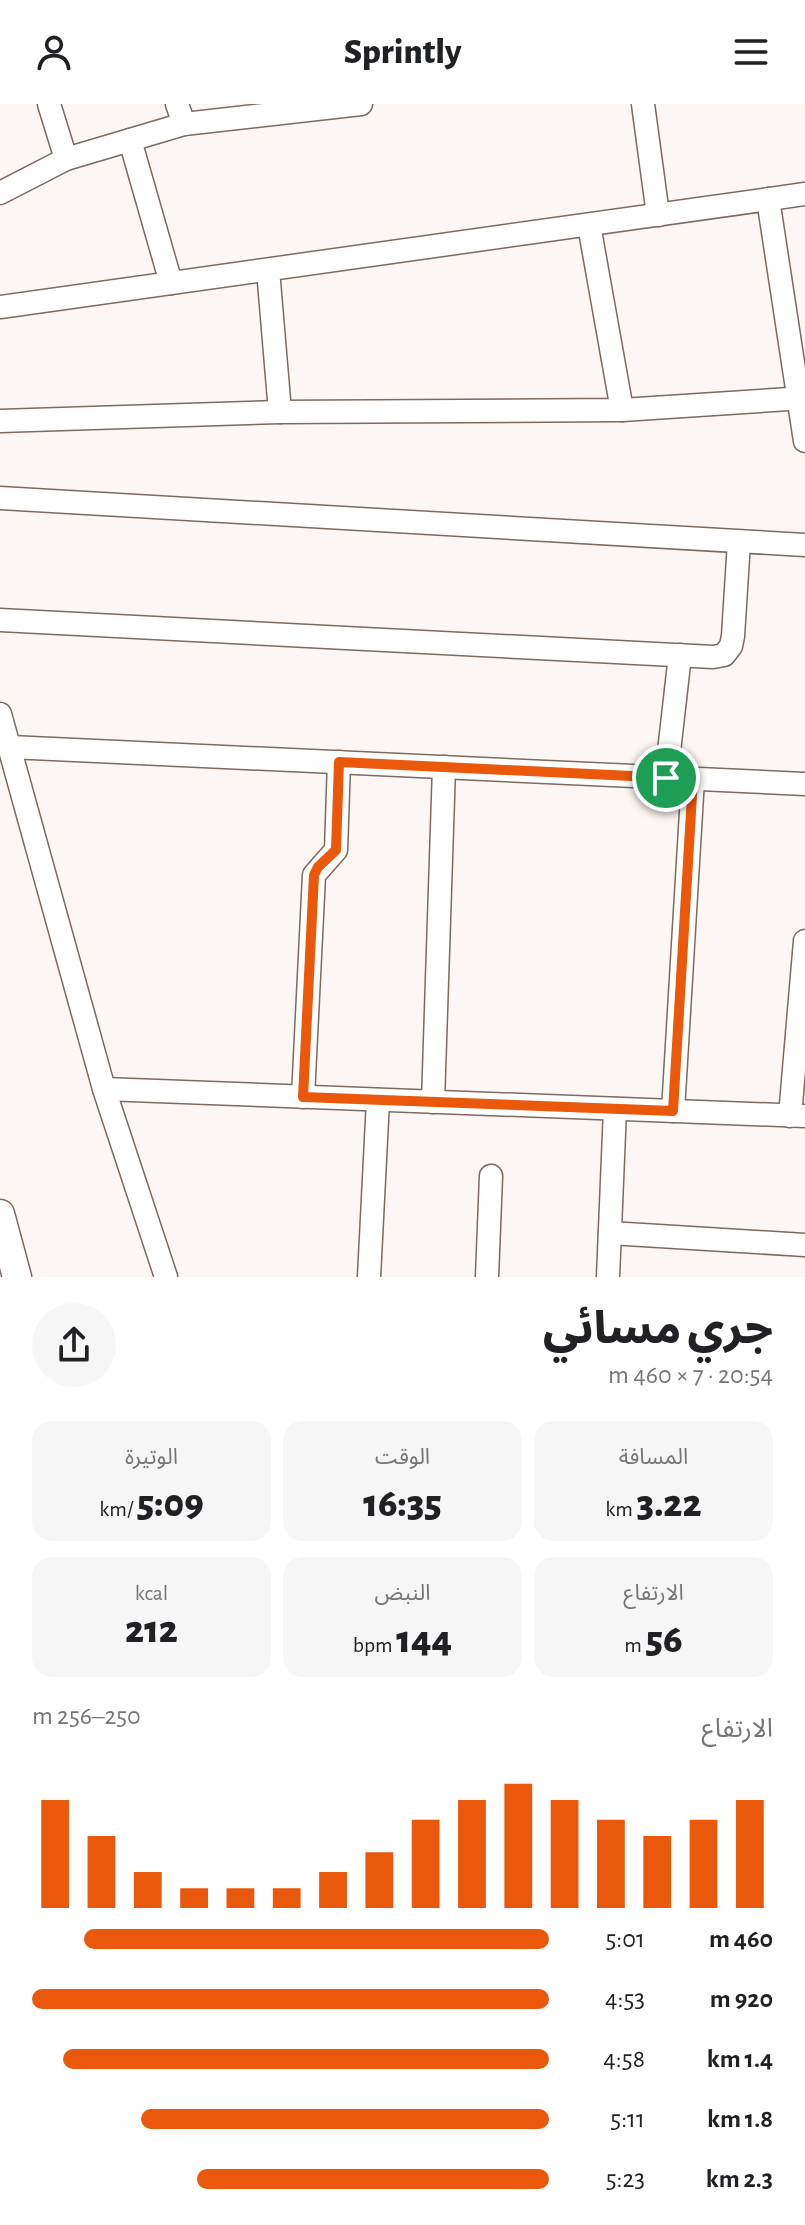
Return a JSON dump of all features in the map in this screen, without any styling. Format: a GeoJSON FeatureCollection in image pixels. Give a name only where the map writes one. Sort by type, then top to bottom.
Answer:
{"type":"FeatureCollection","features":[{"type":"Feature","properties":{"kind":"street"},"geometry":{"type":"LineString","coordinates":[[49,104],[66,159]]}},
{"type":"Feature","properties":{"kind":"street"},"geometry":{"type":"LineString","coordinates":[[0,193],[66,159],[130,140],[180,114],[361,104]]}},
{"type":"Feature","properties":{"kind":"street"},"geometry":{"type":"LineString","coordinates":[[643,104],[658,215]]}},
{"type":"Feature","properties":{"kind":"street"},"geometry":{"type":"LineString","coordinates":[[130,140],[171,283]]}},
{"type":"Feature","properties":{"kind":"street"},"geometry":{"type":"LineString","coordinates":[[0,307],[805,194]]}},
{"type":"Feature","properties":{"kind":"street"},"geometry":{"type":"LineString","coordinates":[[768,199],[803,399],[805,441]]}},
{"type":"Feature","properties":{"kind":"street"},"geometry":{"type":"LineString","coordinates":[[589,225],[622,410]]}},
{"type":"Feature","properties":{"kind":"street"},"geometry":{"type":"LineString","coordinates":[[268,270],[280,412]]}},
{"type":"Feature","properties":{"kind":"street"},"geometry":{"type":"LineString","coordinates":[[0,421],[280,412],[622,410],[803,399]]}},
{"type":"Feature","properties":{"kind":"street"},"geometry":{"type":"LineString","coordinates":[[0,498],[805,545]]}},
{"type":"Feature","properties":{"kind":"street"},"geometry":{"type":"LineString","coordinates":[[0,620],[713,657],[724,655],[731,646],[739,542]]}},
{"type":"Feature","properties":{"kind":"street"},"geometry":{"type":"LineString","coordinates":[[666,778],[680,655]]}},
{"type":"Feature","properties":{"kind":"street"},"geometry":{"type":"LineString","coordinates":[[0,714],[104,1089],[166,1277]]}},
{"type":"Feature","properties":{"kind":"street"},"geometry":{"type":"LineString","coordinates":[[10,747],[805,784]]}},
{"type":"Feature","properties":{"kind":"street"},"geometry":{"type":"LineString","coordinates":[[303,1097],[314,875],[336,850],[339,762]]}},
{"type":"Feature","properties":{"kind":"street"},"geometry":{"type":"LineString","coordinates":[[433,1102],[444,767]]}},
{"type":"Feature","properties":{"kind":"street"},"geometry":{"type":"LineString","coordinates":[[673,1111],[693,779]]}},
{"type":"Feature","properties":{"kind":"street"},"geometry":{"type":"LineString","coordinates":[[104,1089],[798,1116],[805,941]]}},
{"type":"Feature","properties":{"kind":"street"},"geometry":{"type":"LineString","coordinates":[[369,1277],[378,1100]]}},
{"type":"Feature","properties":{"kind":"street"},"geometry":{"type":"LineString","coordinates":[[608,1277],[615,1109]]}},
{"type":"Feature","properties":{"kind":"street"},"geometry":{"type":"LineString","coordinates":[[487,1277],[491,1176]]}},
{"type":"Feature","properties":{"kind":"street"},"geometry":{"type":"LineString","coordinates":[[0,1214],[17,1277]]}},
{"type":"Feature","properties":{"kind":"street"},"geometry":{"type":"LineString","coordinates":[[610,1233],[805,1245]]}},
{"type":"Feature","properties":{"kind":"route"},"geometry":{"type":"LineString","coordinates":[[339,762],[666,778],[693,779],[673,1111],[303,1097],[314,875],[336,850],[339,762]]}}]}
